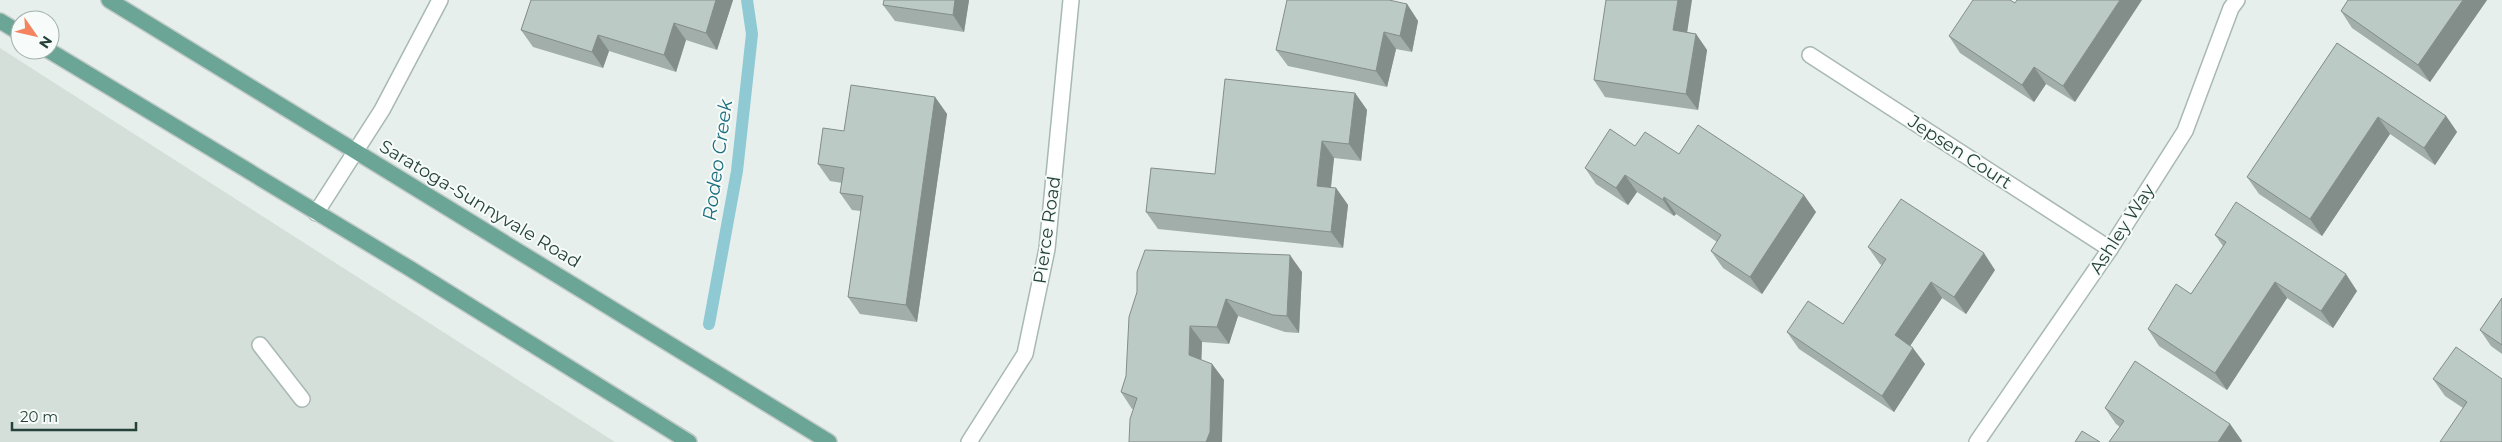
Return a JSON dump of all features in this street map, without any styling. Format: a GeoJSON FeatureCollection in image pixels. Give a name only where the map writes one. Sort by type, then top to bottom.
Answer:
{"type":"FeatureCollection","features":[{"type":"Feature","properties":{"kind":"main road","name":"Saratoga-Sunnyvale Road"},"geometry":{"type":"LineString","coordinates":[[110,0],[829,442]]}},
{"type":"Feature","properties":{"kind":"main road"},"geometry":{"type":"LineString","coordinates":[[60,57],[409,268],[689,442]]}},
{"type":"Feature","properties":{"kind":"street"},"geometry":{"type":"LineString","coordinates":[[316,213],[358,152],[440,0]]}},
{"type":"Feature","properties":{"kind":"street","name":"Pierce Road"},"geometry":{"type":"LineString","coordinates":[[968,442],[1025,354],[1047,249],[1071,0]]}},
{"type":"Feature","properties":{"kind":"street","name":"Ashley Way"},"geometry":{"type":"LineString","coordinates":[[1977,442],[2110,249],[2185,131],[2231,8],[2237,0]]}},
{"type":"Feature","properties":{"kind":"street","name":"Jepsen Court"},"geometry":{"type":"LineString","coordinates":[[1810,55],[2110,249]]}},
{"type":"Feature","properties":{"kind":"street"},"geometry":{"type":"LineString","coordinates":[[260,345],[302,399]]}},
{"type":"Feature","properties":{"kind":"shaded area"},"geometry":{"type":"Polygon","coordinates":[[[0,48],[10,54],[10,60],[19,60],[615,442],[0,442],[0,48]]]}},
{"type":"Feature","properties":{"kind":"building"},"geometry":{"type":"Polygon","coordinates":[[[531,0],[716,0],[706,33],[674,23],[664,55],[598,35],[592,52],[521,30],[531,0]]]}},
{"type":"Feature","properties":{"kind":"building"},"geometry":{"type":"Polygon","coordinates":[[[884,0],[955,0],[953,15],[883,5],[884,0]]]}},
{"type":"Feature","properties":{"kind":"building"},"geometry":{"type":"Polygon","coordinates":[[[1287,0],[1389,0],[1407,4],[1400,36],[1384,32],[1376,71],[1276,50],[1287,0]]]}},
{"type":"Feature","properties":{"kind":"building"},"geometry":{"type":"Polygon","coordinates":[[[1606,0],[1678,0],[1673,30],[1696,34],[1686,94],[1594,80],[1606,0]]]}},
{"type":"Feature","properties":{"kind":"building"},"geometry":{"type":"Polygon","coordinates":[[[1973,0],[2010,0],[2015,3],[2017,0],[2120,0],[2063,86],[2034,67],[2022,85],[1949,36],[1973,0]]]}},
{"type":"Feature","properties":{"kind":"building"},"geometry":{"type":"Polygon","coordinates":[[[2348,0],[2463,0],[2418,65],[2341,11],[2348,0]]]}},
{"type":"Feature","properties":{"kind":"building"},"geometry":{"type":"Polygon","coordinates":[[[2337,43],[2446,116],[2424,148],[2378,117],[2310,219],[2247,177],[2337,43]]]}},
{"type":"Feature","properties":{"kind":"building"},"geometry":{"type":"Polygon","coordinates":[[[1225,79],[1355,93],[1349,144],[1322,141],[1317,186],[1336,188],[1331,232],[1146,212],[1151,168],[1215,174],[1225,79]]]}},
{"type":"Feature","properties":{"kind":"building"},"geometry":{"type":"Polygon","coordinates":[[[851,85],[935,97],[906,305],[848,297],[863,196],[840,193],[844,168],[818,164],[823,128],[844,131],[851,85]]]}},
{"type":"Feature","properties":{"kind":"building"},"geometry":{"type":"Polygon","coordinates":[[[1698,125],[1804,195],[1750,277],[1711,251],[1721,235],[1664,197],[1663,200],[1625,175],[1616,188],[1585,168],[1610,129],[1635,146],[1645,132],[1679,154],[1698,125]]]}},
{"type":"Feature","properties":{"kind":"building"},"geometry":{"type":"Polygon","coordinates":[[[1901,199],[1984,253],[1954,297],[1931,282],[1895,335],[1913,348],[1882,396],[1787,332],[1808,301],[1843,324],[1886,259],[1868,247],[1901,199]]]}},
{"type":"Feature","properties":{"kind":"building"},"geometry":{"type":"Polygon","coordinates":[[[2236,202],[2346,274],[2321,311],[2275,282],[2215,373],[2148,329],[2176,284],[2191,294],[2226,242],[2215,235],[2236,202]]]}},
{"type":"Feature","properties":{"kind":"building"},"geometry":{"type":"Polygon","coordinates":[[[1145,250],[1290,255],[1287,316],[1273,315],[1226,299],[1217,327],[1190,326],[1189,355],[1212,364],[1210,432],[1206,442],[1129,442],[1130,419],[1137,398],[1121,392],[1126,376],[1129,317],[1137,292],[1137,272],[1145,250]]]}},
{"type":"Feature","properties":{"kind":"building"},"geometry":{"type":"Polygon","coordinates":[[[2502,298],[2502,345],[2480,330],[2502,298]]]}},
{"type":"Feature","properties":{"kind":"building"},"geometry":{"type":"Polygon","coordinates":[[[2456,347],[2502,379],[2502,442],[2440,442],[2467,402],[2433,379],[2456,347]]]}},
{"type":"Feature","properties":{"kind":"building"},"geometry":{"type":"Polygon","coordinates":[[[2135,361],[2230,424],[2218,442],[2109,442],[2124,421],[2105,408],[2135,361]]]}},
{"type":"Feature","properties":{"kind":"building"},"geometry":{"type":"Polygon","coordinates":[[[2082,431],[2100,442],[2075,442],[2082,431]]]}},
{"type":"Feature","properties":{"kind":"waterway","name":"Rodeo Creek"},"geometry":{"type":"LineString","coordinates":[[709,324],[737,171],[752,34],[747,0]]}}]}
